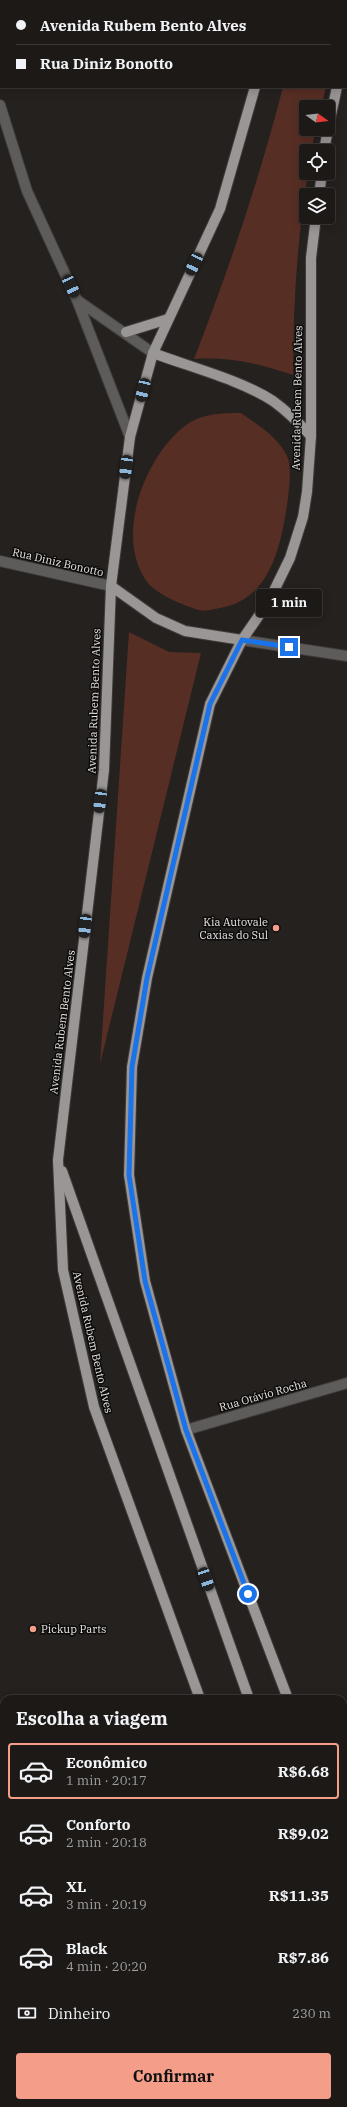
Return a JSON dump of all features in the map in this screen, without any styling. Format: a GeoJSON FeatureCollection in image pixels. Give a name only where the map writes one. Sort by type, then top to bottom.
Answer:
{"type":"FeatureCollection","features":[{"type":"Feature","properties":{"kind":"main road","name":"Avenida Rubem Bento Alves"},"geometry":{"type":"LineString","coordinates":[[199,1695],[94,1407],[63,1270],[58,1160],[104,770],[111,586],[130,437],[153,353],[220,209],[255,88]]}},
{"type":"Feature","properties":{"kind":"main road"},"geometry":{"type":"LineString","coordinates":[[334,100],[337,88]]}},
{"type":"Feature","properties":{"kind":"main road","name":"Avenida Rubem Bento Alves"},"geometry":{"type":"LineString","coordinates":[[286,1695],[186,1430],[145,1281],[129,1175],[132,1067],[147,978],[210,704],[242,640],[269,601],[290,558],[302,517],[307,492],[311,436],[311,258],[315,224]]}},
{"type":"Feature","properties":{"kind":"main road"},"geometry":{"type":"LineString","coordinates":[[126,332],[168,319]]}},
{"type":"Feature","properties":{"kind":"main road"},"geometry":{"type":"LineString","coordinates":[[153,353],[248,388],[273,401],[296,420],[311,436]]}},
{"type":"Feature","properties":{"kind":"main road"},"geometry":{"type":"LineString","coordinates":[[111,586],[156,618],[184,631],[242,640]]}},
{"type":"Feature","properties":{"kind":"main road"},"geometry":{"type":"LineString","coordinates":[[58,1160],[248,1695]]}},
{"type":"Feature","properties":{"kind":"street"},"geometry":{"type":"LineString","coordinates":[[0,105],[27,191],[77,300],[130,437]]}},
{"type":"Feature","properties":{"kind":"street"},"geometry":{"type":"LineString","coordinates":[[77,300],[126,332],[153,353]]}},
{"type":"Feature","properties":{"kind":"street","name":"Rua Diniz Bonotto"},"geometry":{"type":"LineString","coordinates":[[0,561],[111,586]]}},
{"type":"Feature","properties":{"kind":"street"},"geometry":{"type":"LineString","coordinates":[[242,640],[347,656]]}},
{"type":"Feature","properties":{"kind":"street","name":"Rua Otávio Rocha"},"geometry":{"type":"LineString","coordinates":[[186,1430],[347,1383]]}},
{"type":"Feature","properties":{"kind":"shaded area"},"geometry":{"type":"Polygon","coordinates":[[[283,88],[326,88],[323,100],[299,100],[299,136],[314,136],[313,144],[299,144],[299,180],[307,180],[306,188],[299,188],[299,224],[301,224],[296,274],[293,375],[268,367],[232,360],[194,359],[243,224],[283,88]]]}},
{"type":"Feature","properties":{"kind":"shaded area"},"geometry":{"type":"Polygon","coordinates":[[[241,413],[273,437],[283,449],[289,460],[289,489],[282,532],[278,550],[271,566],[263,581],[252,593],[238,603],[207,611],[201,611],[162,594],[145,579],[137,560],[133,540],[134,518],[139,496],[148,475],[158,455],[172,438],[186,425],[199,418],[220,414],[241,413]]]}},
{"type":"Feature","properties":{"kind":"shaded area"},"geometry":{"type":"Polygon","coordinates":[[[129,632],[169,652],[201,653],[100,1064],[129,632]]]}},
{"type":"Feature","properties":{"kind":"place","name":"Kia Autovale Caxias do Sul"},"geometry":{"type":"Point","coordinates":[276,928]}},
{"type":"Feature","properties":{"kind":"place","name":"Pickup Parts"},"geometry":{"type":"Point","coordinates":[33,1629]}},
{"type":"Feature","properties":{"kind":"route"},"geometry":{"type":"LineString","coordinates":[[248,1594],[186,1430],[145,1281],[129,1175],[132,1067],[147,978],[210,704],[242,640],[289,647]]}}]}
